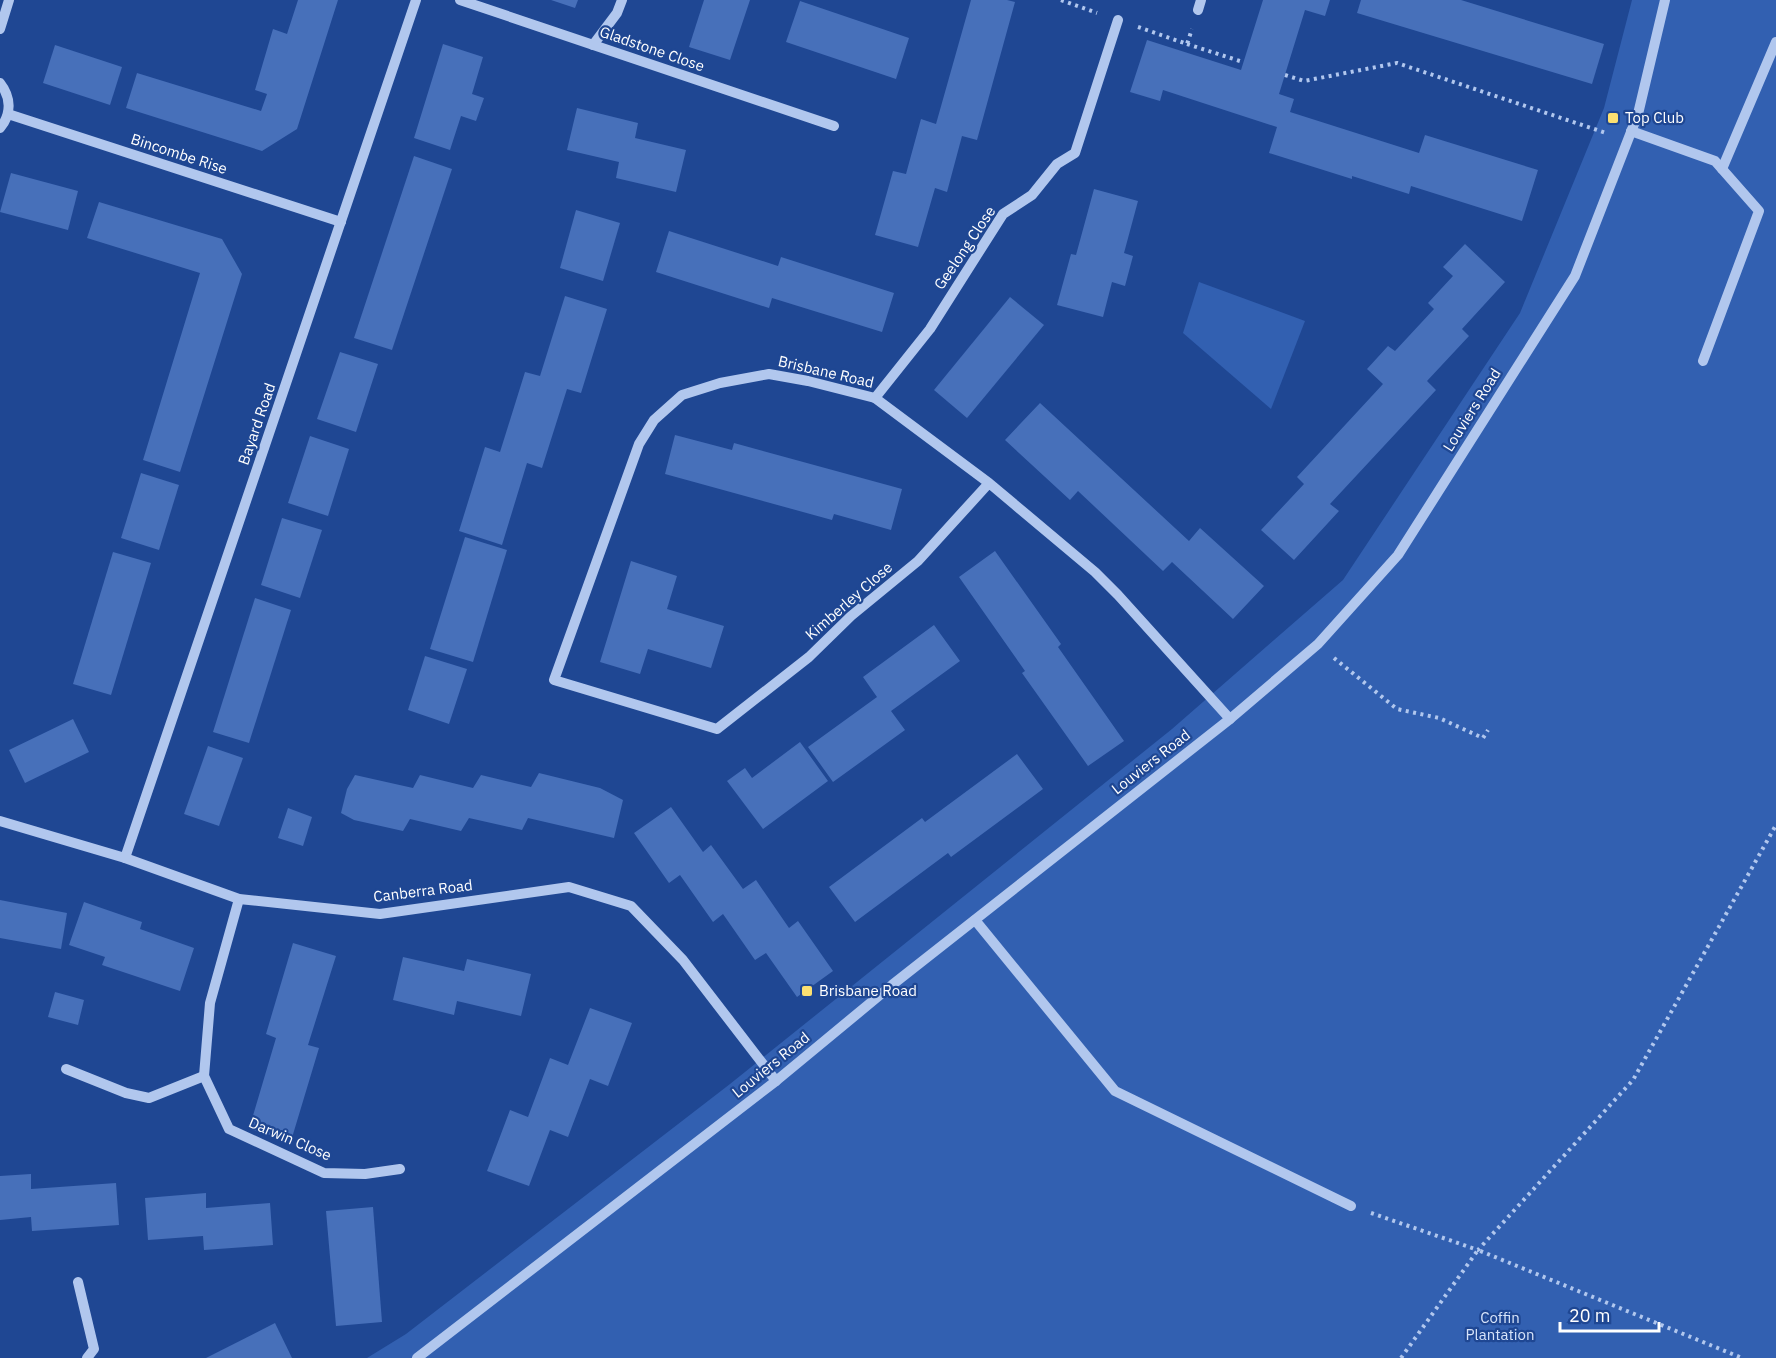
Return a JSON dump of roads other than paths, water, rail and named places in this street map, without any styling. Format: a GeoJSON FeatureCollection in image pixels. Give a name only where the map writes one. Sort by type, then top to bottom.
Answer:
{"type":"FeatureCollection","features":[{"type":"Feature","properties":{"kind":"street"},"geometry":{"type":"LineString","coordinates":[[0,28],[9,0]]}},
{"type":"Feature","properties":{"kind":"street","name":"Bayard Road"},"geometry":{"type":"LineString","coordinates":[[125,858],[417,0]]}},
{"type":"Feature","properties":{"kind":"street","name":"Gladstone Close"},"geometry":{"type":"LineString","coordinates":[[460,0],[834,126]]}},
{"type":"Feature","properties":{"kind":"street"},"geometry":{"type":"LineString","coordinates":[[593,45],[617,13],[622,0]]}},
{"type":"Feature","properties":{"kind":"street","name":"Louviers Road"},"geometry":{"type":"LineString","coordinates":[[417,1358],[776,1081],[892,985],[1230,719],[1318,644],[1398,555],[1575,276],[1638,114],[1665,0]]}},
{"type":"Feature","properties":{"kind":"street","name":"Geelong Close"},"geometry":{"type":"LineString","coordinates":[[875,398],[930,329],[1003,214],[1032,195],[1057,164],[1075,153],[1118,20]]}},
{"type":"Feature","properties":{"kind":"street"},"geometry":{"type":"LineString","coordinates":[[1722,169],[1776,42]]}},
{"type":"Feature","properties":{"kind":"street"},"geometry":{"type":"LineString","coordinates":[[0,83],[6,91],[8,101],[8,114],[0,128]]}},
{"type":"Feature","properties":{"kind":"street","name":"Bincombe Rise"},"geometry":{"type":"LineString","coordinates":[[8,114],[341,222]]}},
{"type":"Feature","properties":{"kind":"street"},"geometry":{"type":"LineString","coordinates":[[1630,136],[1715,161],[1759,211],[1703,360]]}},
{"type":"Feature","properties":{"kind":"street","name":"Brisbane Road"},"geometry":{"type":"LineString","coordinates":[[717,729],[554,680],[639,444],[654,420],[682,395],[720,383],[769,374],[875,398],[989,483],[1095,572],[1230,719]]}},
{"type":"Feature","properties":{"kind":"street","name":"Kimberley Close"},"geometry":{"type":"LineString","coordinates":[[717,729],[809,657],[851,616],[918,561],[989,483]]}},
{"type":"Feature","properties":{"kind":"street","name":"Canberra Road"},"geometry":{"type":"LineString","coordinates":[[0,821],[125,858],[239,899],[380,914],[569,887],[632,906],[683,960],[776,1081]]}},
{"type":"Feature","properties":{"kind":"street"},"geometry":{"type":"LineString","coordinates":[[66,1070],[126,1093],[149,1098],[204,1076],[210,1003],[239,899]]}},
{"type":"Feature","properties":{"kind":"street"},"geometry":{"type":"LineString","coordinates":[[975,920],[1115,1091],[1351,1206]]}},
{"type":"Feature","properties":{"kind":"street","name":"Darwin Close"},"geometry":{"type":"LineString","coordinates":[[204,1076],[230,1129],[324,1173],[365,1174],[400,1169]]}},
{"type":"Feature","properties":{"kind":"street"},"geometry":{"type":"LineString","coordinates":[[78,1282],[94,1349],[87,1358]]}},
{"type":"Feature","properties":{"kind":"place","name":"Top Club"},"geometry":{"type":"Point","coordinates":[1613,118]}},
{"type":"Feature","properties":{"kind":"place","name":"Brisbane Road"},"geometry":{"type":"Point","coordinates":[807,991]}},
{"type":"Feature","properties":{"kind":"park label","name":"Coffin Plantation"},"geometry":{"type":"Point","coordinates":[1500,1326]}}]}
